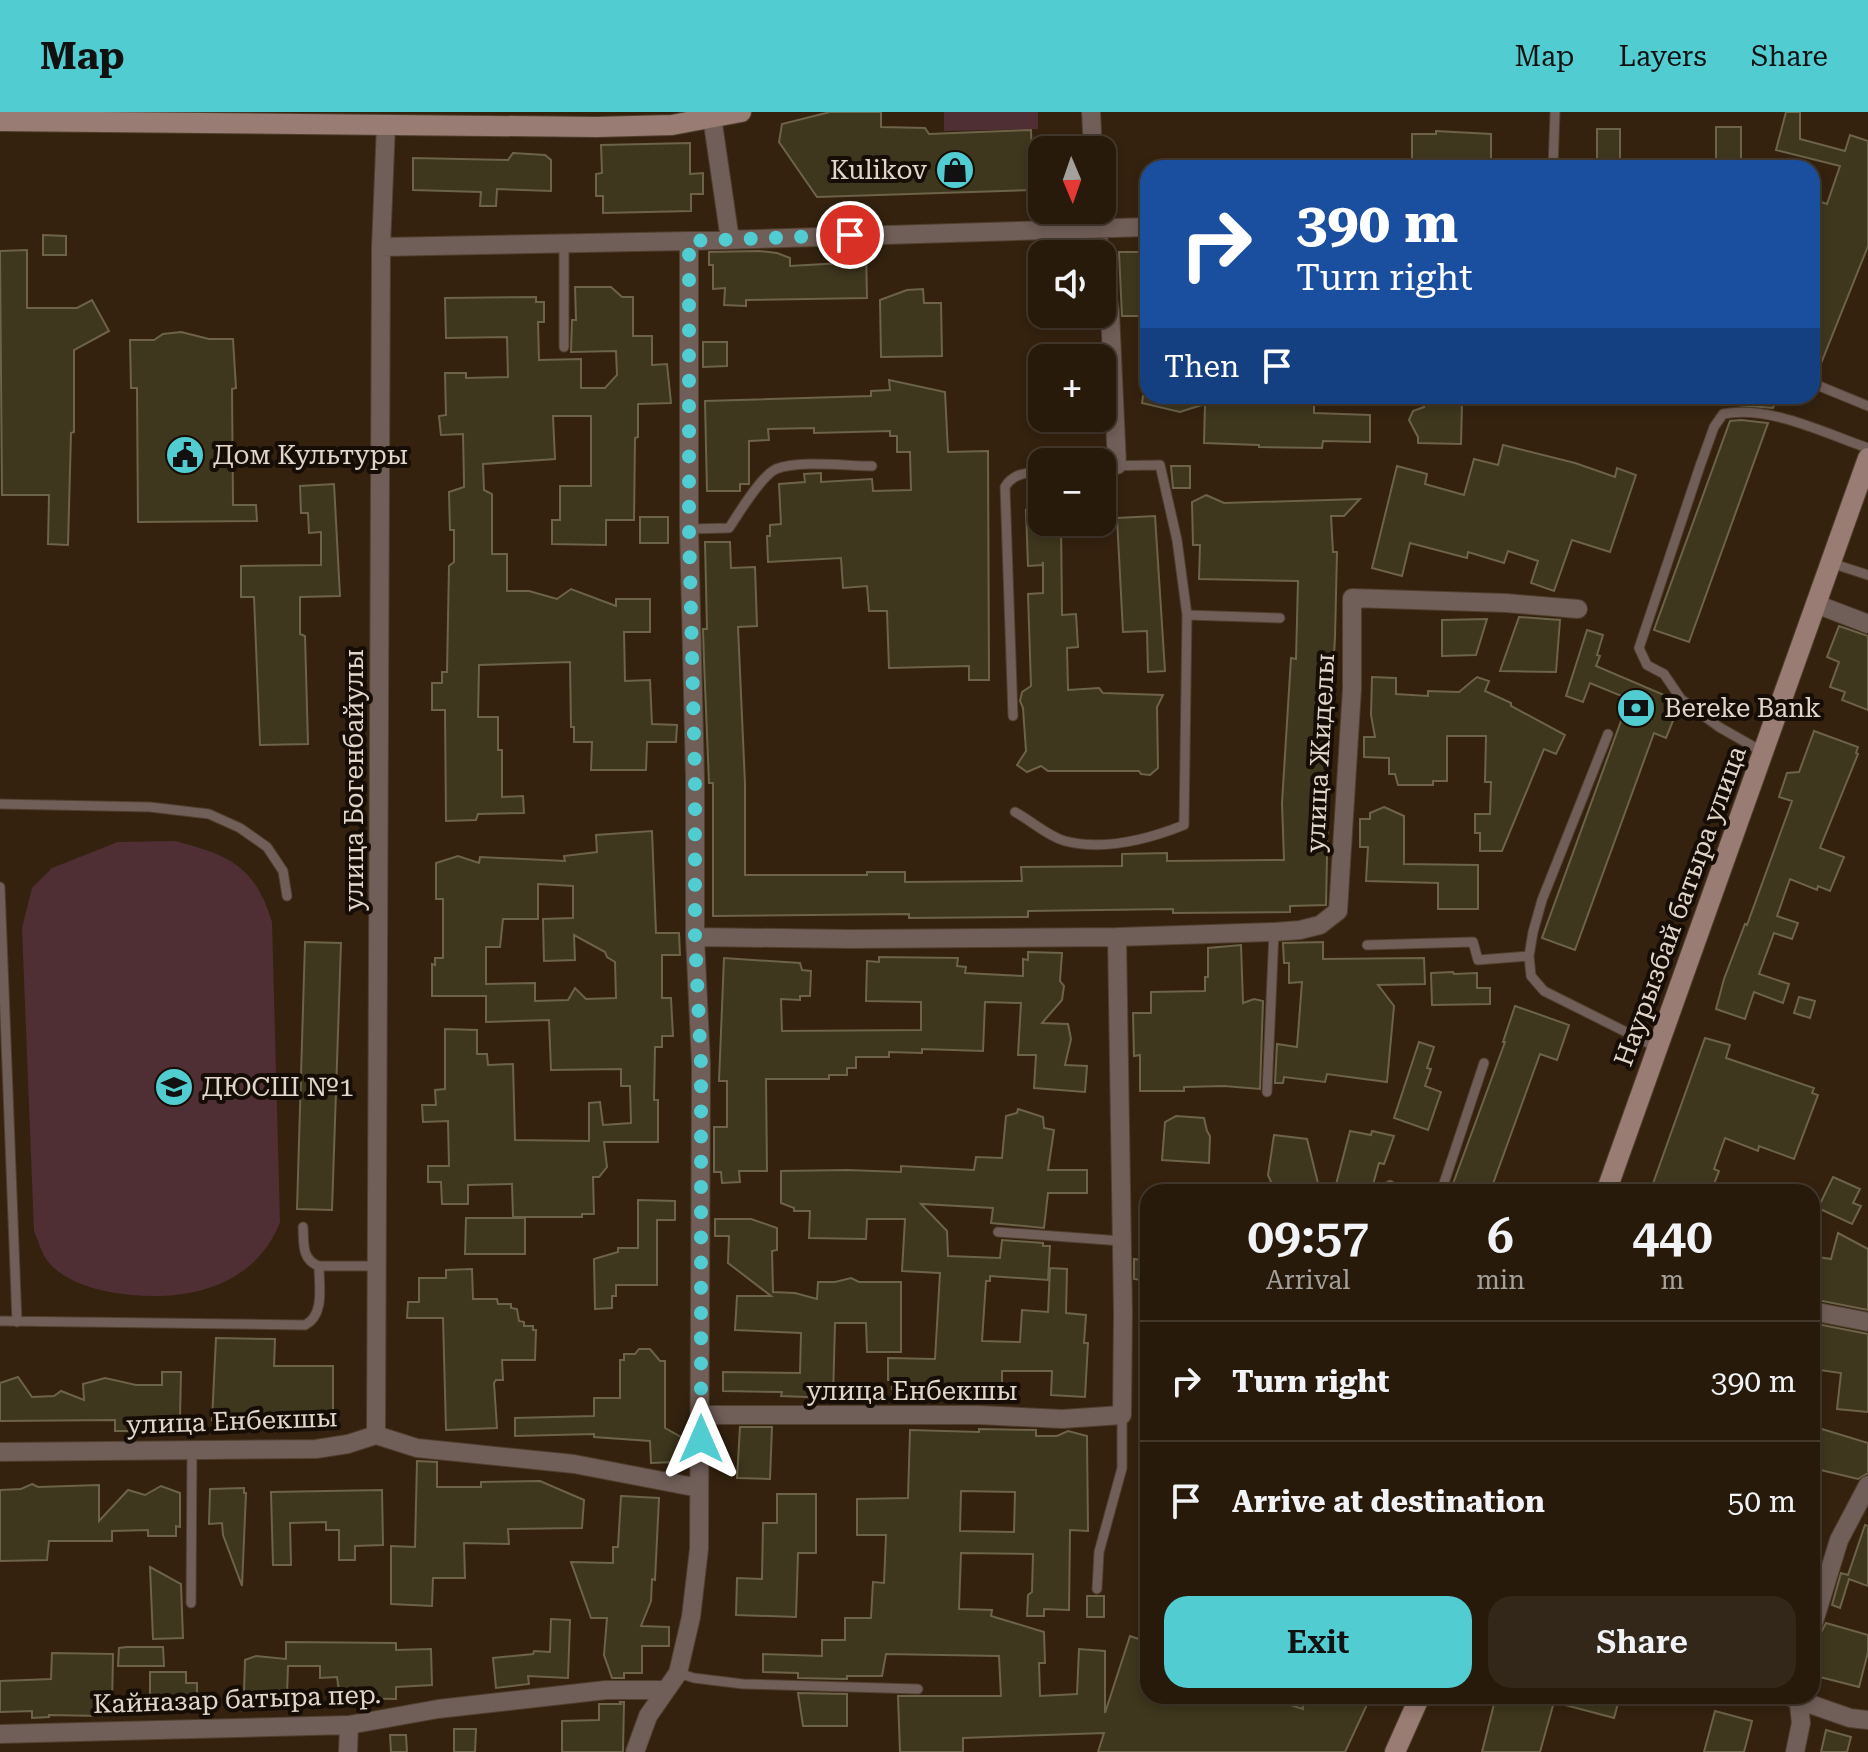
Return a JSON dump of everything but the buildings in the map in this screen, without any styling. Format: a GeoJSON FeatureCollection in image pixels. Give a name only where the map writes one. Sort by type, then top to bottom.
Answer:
{"type":"FeatureCollection","features":[{"type":"Feature","properties":{"kind":"main road"},"geometry":{"type":"LineString","coordinates":[[0,121],[396,121],[657,126],[741,112]]}},
{"type":"Feature","properties":{"kind":"main road","name":"Наурызбай батыра улица"},"geometry":{"type":"LineString","coordinates":[[1609,1184],[1868,458]]}},
{"type":"Feature","properties":{"kind":"main road"},"geometry":{"type":"LineString","coordinates":[[1395,1752],[1416,1704]]}},
{"type":"Feature","properties":{"kind":"street"},"geometry":{"type":"LineString","coordinates":[[1091,112],[1092,136]]}},
{"type":"Feature","properties":{"kind":"street"},"geometry":{"type":"LineString","coordinates":[[712,117],[730,240]]}},
{"type":"Feature","properties":{"kind":"street","name":"улица Богенбайулы"},"geometry":{"type":"LineString","coordinates":[[376,1435],[381,247],[396,121]]}},
{"type":"Feature","properties":{"kind":"street"},"geometry":{"type":"LineString","coordinates":[[1116,221],[1140,226]]}},
{"type":"Feature","properties":{"kind":"street"},"geometry":{"type":"LineString","coordinates":[[381,247],[730,240],[1028,222]]}},
{"type":"Feature","properties":{"kind":"street"},"geometry":{"type":"LineString","coordinates":[[635,1752],[648,1716],[678,1673],[691,1617],[699,1549],[701,1064],[695,937],[689,529],[689,241]]}},
{"type":"Feature","properties":{"kind":"street"},"geometry":{"type":"LineString","coordinates":[[1109,448],[1110,328]]}},
{"type":"Feature","properties":{"kind":"street","name":"улица Жиделы"},"geometry":{"type":"LineString","coordinates":[[695,937],[1117,937],[1274,932],[1320,925],[1338,911],[1352,689],[1352,598],[1506,603],[1578,609]]}},
{"type":"Feature","properties":{"kind":"street"},"geometry":{"type":"LineString","coordinates":[[1816,604],[1868,624]]}},
{"type":"Feature","properties":{"kind":"street"},"geometry":{"type":"LineString","coordinates":[[1117,937],[1122,1415]]}},
{"type":"Feature","properties":{"kind":"street"},"geometry":{"type":"LineString","coordinates":[[1820,1313],[1868,1322]]}},
{"type":"Feature","properties":{"kind":"street","name":"улица Енбекшы"},"geometry":{"type":"LineString","coordinates":[[701,1415],[979,1415],[1062,1419],[1122,1415]]}},
{"type":"Feature","properties":{"kind":"street","name":"улица Енбекшы"},"geometry":{"type":"LineString","coordinates":[[0,1452],[316,1449],[348,1444],[376,1435],[417,1448],[574,1464],[699,1488]]}},
{"type":"Feature","properties":{"kind":"street"},"geometry":{"type":"LineString","coordinates":[[1820,1602],[1839,1540],[1868,1485]]}},
{"type":"Feature","properties":{"kind":"street","name":"Кайназар батыра пер."},"geometry":{"type":"LineString","coordinates":[[0,1734],[349,1725],[438,1709],[606,1690],[665,1690]]}},
{"type":"Feature","properties":{"kind":"street"},"geometry":{"type":"LineString","coordinates":[[1795,1752],[1801,1723],[1797,1704]]}},
{"type":"Feature","properties":{"kind":"street"},"geometry":{"type":"LineString","coordinates":[[1813,1704],[1850,1718],[1868,1720]]}},
{"type":"Feature","properties":{"kind":"street"},"geometry":{"type":"LineString","coordinates":[[348,1752],[349,1725]]}},
{"type":"Feature","properties":{"kind":"lane"},"geometry":{"type":"LineString","coordinates":[[1553,160],[1555,112]]}},
{"type":"Feature","properties":{"kind":"lane"},"geometry":{"type":"LineString","coordinates":[[564,244],[564,347]]}},
{"type":"Feature","properties":{"kind":"lane"},"geometry":{"type":"LineString","coordinates":[[1820,386],[1868,406]]}},
{"type":"Feature","properties":{"kind":"lane"},"geometry":{"type":"LineString","coordinates":[[1763,752],[1719,727],[1681,699],[1664,674],[1647,665],[1639,648],[1700,466],[1714,427],[1723,414],[1742,411],[1786,420],[1868,448]]}},
{"type":"Feature","properties":{"kind":"lane"},"geometry":{"type":"LineString","coordinates":[[1015,812],[1064,840],[1091,844],[1124,842],[1162,834],[1184,825],[1187,615],[1177,540],[1160,465],[1116,465]]}},
{"type":"Feature","properties":{"kind":"lane"},"geometry":{"type":"LineString","coordinates":[[689,529],[729,528],[756,490],[775,470],[798,466],[872,466]]}},
{"type":"Feature","properties":{"kind":"lane"},"geometry":{"type":"LineString","coordinates":[[1013,716],[1005,487],[1010,479],[1028,473]]}},
{"type":"Feature","properties":{"kind":"lane"},"geometry":{"type":"LineString","coordinates":[[1831,563],[1868,575]]}},
{"type":"Feature","properties":{"kind":"lane"},"geometry":{"type":"LineString","coordinates":[[1187,615],[1280,618]]}},
{"type":"Feature","properties":{"kind":"lane"},"geometry":{"type":"LineString","coordinates":[[1608,734],[1542,900],[1529,956],[1531,976],[1544,991],[1656,1047]]}},
{"type":"Feature","properties":{"kind":"lane"},"geometry":{"type":"LineString","coordinates":[[0,804],[150,807],[209,814],[240,828],[267,847],[283,871],[287,896]]}},
{"type":"Feature","properties":{"kind":"lane"},"geometry":{"type":"LineString","coordinates":[[0,887],[17,1322]]}},
{"type":"Feature","properties":{"kind":"lane"},"geometry":{"type":"LineString","coordinates":[[1267,1092],[1274,932]]}},
{"type":"Feature","properties":{"kind":"lane"},"geometry":{"type":"LineString","coordinates":[[1367,945],[1473,942],[1478,960],[1529,956]]}},
{"type":"Feature","properties":{"kind":"lane"},"geometry":{"type":"LineString","coordinates":[[1444,1184],[1484,1063]]}},
{"type":"Feature","properties":{"kind":"lane"},"geometry":{"type":"LineString","coordinates":[[303,1227],[304,1254],[313,1265],[378,1266]]}},
{"type":"Feature","properties":{"kind":"lane"},"geometry":{"type":"LineString","coordinates":[[998,1232],[1122,1241]]}},
{"type":"Feature","properties":{"kind":"lane"},"geometry":{"type":"LineString","coordinates":[[0,1321],[305,1325],[313,1321],[318,1313],[319,1266]]}},
{"type":"Feature","properties":{"kind":"lane"},"geometry":{"type":"LineString","coordinates":[[1097,1589],[1099,1552],[1122,1468],[1122,1415]]}},
{"type":"Feature","properties":{"kind":"lane"},"geometry":{"type":"LineString","coordinates":[[191,1603],[192,1451]]}},
{"type":"Feature","properties":{"kind":"lane"},"geometry":{"type":"LineString","coordinates":[[678,1673],[743,1684],[918,1689]]}},
{"type":"Feature","properties":{"kind":"shaded area"},"geometry":{"type":"Polygon","coordinates":[[[944,112],[1038,112],[1038,129],[944,131],[944,112]]]}},
{"type":"Feature","properties":{"kind":"shaded area"},"geometry":{"type":"Polygon","coordinates":[[[175,841],[225,858],[248,875],[265,903],[272,922],[280,1222],[268,1246],[232,1278],[186,1294],[135,1295],[93,1288],[66,1277],[46,1259],[34,1231],[22,928],[32,888],[52,868],[118,842],[175,841]]]}},
{"type":"Feature","properties":{"kind":"place","name":"Kulikov"},"geometry":{"type":"Point","coordinates":[955,170]}},
{"type":"Feature","properties":{"kind":"place","name":"Дом Культуры"},"geometry":{"type":"Point","coordinates":[185,455]}},
{"type":"Feature","properties":{"kind":"place","name":"Bereke Bank"},"geometry":{"type":"Point","coordinates":[1636,708]}},
{"type":"Feature","properties":{"kind":"place","name":"ДЮСШ №1"},"geometry":{"type":"Point","coordinates":[174,1087]}},
{"type":"Feature","properties":{"kind":"route"},"geometry":{"type":"LineString","coordinates":[[701,1439],[701,1064],[695,937],[689,529],[689,241],[850,235]]}}]}
